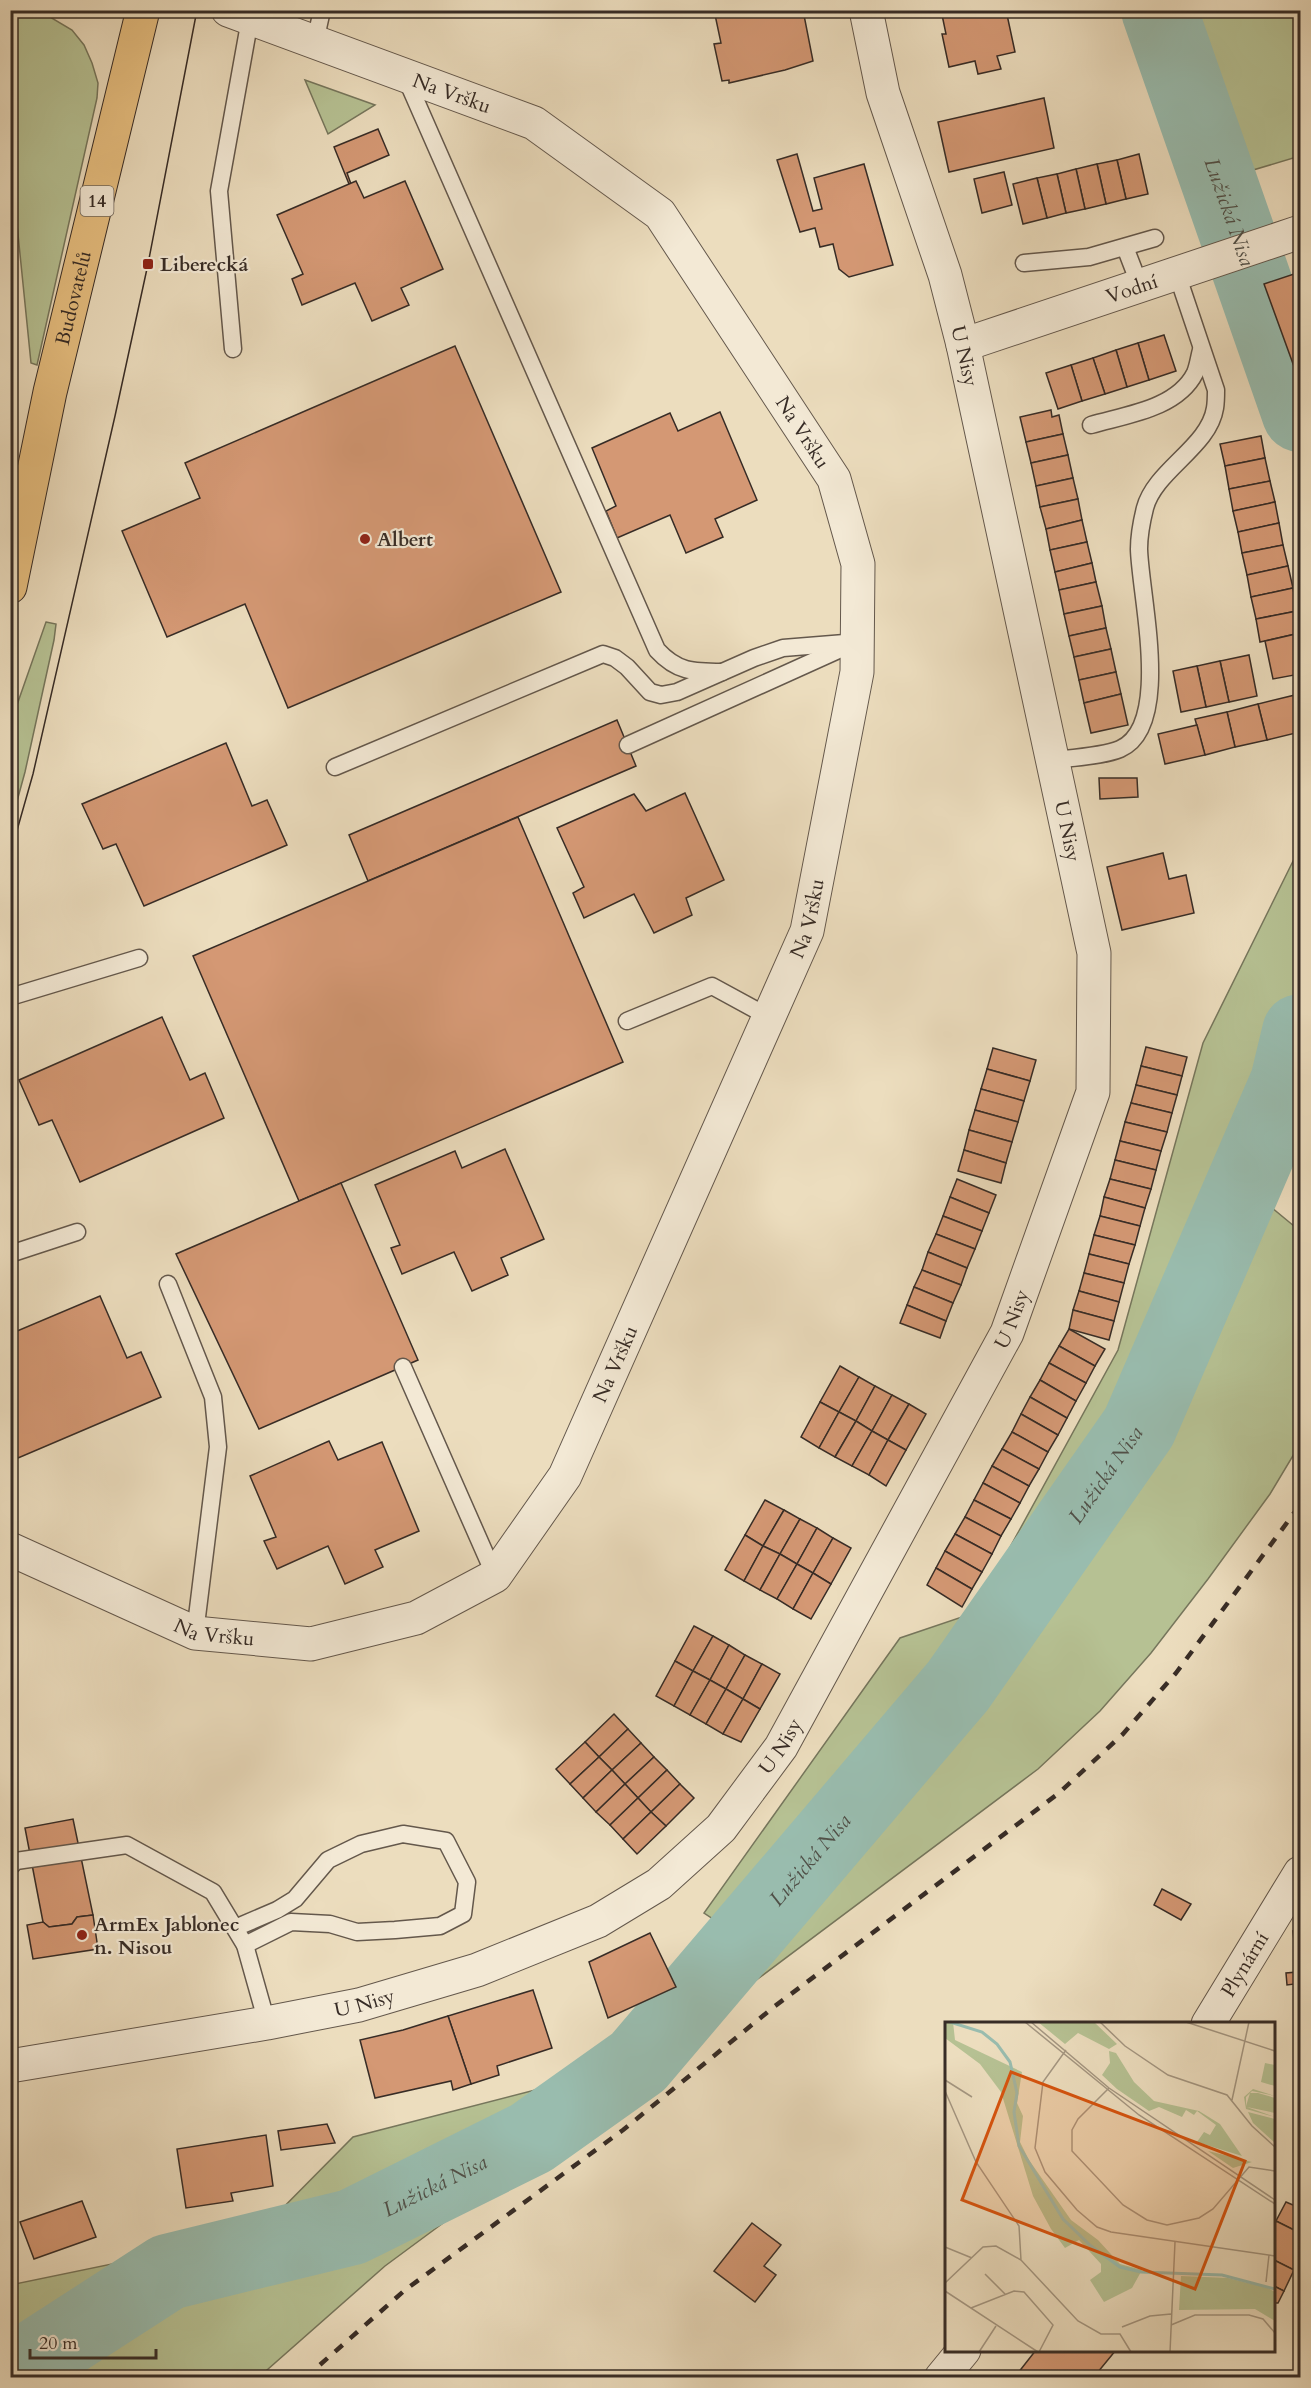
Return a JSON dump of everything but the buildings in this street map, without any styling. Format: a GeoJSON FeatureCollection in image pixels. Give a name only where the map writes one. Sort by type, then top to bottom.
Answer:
{"type":"FeatureCollection","features":[{"type":"Feature","properties":{"kind":"main road","name":"Budovatelů"},"geometry":{"type":"LineString","coordinates":[[10,587],[50,392],[143,10]]}},
{"type":"Feature","properties":{"kind":"street","name":"U Nisy"},"geometry":{"type":"LineString","coordinates":[[10,2066],[267,2023],[359,2004],[477,1970],[597,1921],[659,1884],[721,1828],[781,1747],[1007,1333],[1093,1092],[1094,953],[963,345],[945,275],[883,93],[866,10]]}},
{"type":"Feature","properties":{"kind":"street","name":"Na Vršku"},"geometry":{"type":"LineString","coordinates":[[10,1549],[195,1633],[311,1644],[416,1618],[495,1576],[566,1476],[807,931],[857,672],[858,564],[834,479],[660,214],[534,123],[239,15]]}},
{"type":"Feature","properties":{"kind":"street","name":"Vodní"},"geometry":{"type":"LineString","coordinates":[[963,345],[1300,232]]}},
{"type":"Feature","properties":{"kind":"street","name":"Plynární"},"geometry":{"type":"LineString","coordinates":[[1209,2022],[1300,1873]]}},
{"type":"Feature","properties":{"kind":"street"},"geometry":{"type":"LineString","coordinates":[[941,2378],[962,2352]]}},
{"type":"Feature","properties":{"kind":"lane"},"geometry":{"type":"LineString","coordinates":[[315,42],[322,10]]}},
{"type":"Feature","properties":{"kind":"lane"},"geometry":{"type":"LineString","coordinates":[[234,349],[219,191],[239,15]]}},
{"type":"Feature","properties":{"kind":"lane"},"geometry":{"type":"LineString","coordinates":[[404,75],[657,650],[668,663],[684,670],[722,672]]}},
{"type":"Feature","properties":{"kind":"lane"},"geometry":{"type":"LineString","coordinates":[[1024,263],[1089,257],[1155,237]]}},
{"type":"Feature","properties":{"kind":"lane"},"geometry":{"type":"LineString","coordinates":[[1125,247],[1140,286]]}},
{"type":"Feature","properties":{"kind":"lane"},"geometry":{"type":"LineString","coordinates":[[1053,760],[1121,748],[1137,735],[1148,711],[1151,671],[1139,546],[1145,506],[1161,478],[1204,433],[1215,410],[1216,390],[1201,350],[1190,269]]}},
{"type":"Feature","properties":{"kind":"lane"},"geometry":{"type":"LineString","coordinates":[[1091,425],[1159,405],[1179,393],[1194,374],[1201,350]]}},
{"type":"Feature","properties":{"kind":"lane"},"geometry":{"type":"LineString","coordinates":[[335,767],[603,654],[615,658],[627,667],[650,692],[661,695],[677,692],[783,648],[857,642]]}},
{"type":"Feature","properties":{"kind":"lane"},"geometry":{"type":"LineString","coordinates":[[628,745],[857,642]]}},
{"type":"Feature","properties":{"kind":"lane"},"geometry":{"type":"LineString","coordinates":[[10,998],[139,958]]}},
{"type":"Feature","properties":{"kind":"lane"},"geometry":{"type":"LineString","coordinates":[[627,1021],[712,986],[769,1017]]}},
{"type":"Feature","properties":{"kind":"lane"},"geometry":{"type":"LineString","coordinates":[[10,1254],[76,1232]]}},
{"type":"Feature","properties":{"kind":"lane"},"geometry":{"type":"LineString","coordinates":[[168,1284],[213,1397],[218,1448],[195,1633]]}},
{"type":"Feature","properties":{"kind":"lane"},"geometry":{"type":"LineString","coordinates":[[403,1366],[495,1576]]}},
{"type":"Feature","properties":{"kind":"lane"},"geometry":{"type":"LineString","coordinates":[[235,1928],[278,1910],[295,1899],[328,1860],[361,1844],[403,1834],[446,1841],[467,1882],[463,1914],[440,1926],[357,1932],[330,1924],[291,1922],[245,1945]]}},
{"type":"Feature","properties":{"kind":"lane"},"geometry":{"type":"LineString","coordinates":[[10,1867],[16,1861],[127,1845],[213,1892],[245,1945],[267,2023]]}},
{"type":"Feature","properties":{"kind":"green space"},"geometry":{"type":"Polygon","coordinates":[[[10,11],[40,11],[72,30],[84,45],[98,83],[97,98],[37,365],[31,363],[11,165],[10,11]]]}},
{"type":"Feature","properties":{"kind":"green space"},"geometry":{"type":"Polygon","coordinates":[[[1188,11],[1300,11],[1300,156],[1243,173],[1188,11]]]}},
{"type":"Feature","properties":{"kind":"green space"},"geometry":{"type":"Polygon","coordinates":[[[305,80],[375,105],[328,134],[305,80]]]}},
{"type":"Feature","properties":{"kind":"green space"},"geometry":{"type":"Polygon","coordinates":[[[46,622],[56,624],[54,640],[25,772],[11,823],[11,722],[46,622]]]}},
{"type":"Feature","properties":{"kind":"green space"},"geometry":{"type":"Polygon","coordinates":[[[1300,847],[1300,1148],[1271,1207],[1300,1231],[1300,1444],[1270,1494],[1151,1653],[1100,1711],[1038,1769],[755,1981],[603,2105],[385,2266],[259,2377],[11,2377],[10,2285],[257,2234],[353,2137],[597,2074],[728,1929],[704,1913],[900,1638],[974,1613],[1118,1350],[1203,1043],[1300,847]]]}},
{"type":"Feature","properties":{"kind":"waterway","name":"Lužická Nisa"},"geometry":{"type":"LineString","coordinates":[[1159,10],[1300,414]]}},
{"type":"Feature","properties":{"kind":"waterway","name":"Lužická Nisa"},"geometry":{"type":"LineString","coordinates":[[10,2374],[168,2272],[352,2227],[531,2138],[638,2062],[958,1686],[1139,1427],[1288,1082],[1300,1032]]}},
{"type":"Feature","properties":{"kind":"tram line"},"geometry":{"type":"LineString","coordinates":[[10,855],[33,774],[115,416],[148,264],[197,10]]}},
{"type":"Feature","properties":{"kind":"railway"},"geometry":{"type":"LineString","coordinates":[[305,2378],[405,2290],[623,2130],[775,2006],[1059,1793],[1123,1734],[1176,1673],[1300,1505]]}},
{"type":"Feature","properties":{"kind":"place","name":"Liberecká"},"geometry":{"type":"Point","coordinates":[148,264]}},
{"type":"Feature","properties":{"kind":"place","name":"Albert"},"geometry":{"type":"Point","coordinates":[365,539]}},
{"type":"Feature","properties":{"kind":"place","name":"ArmEx Jablonec n. Nisou"},"geometry":{"type":"Point","coordinates":[82,1935]}}]}
